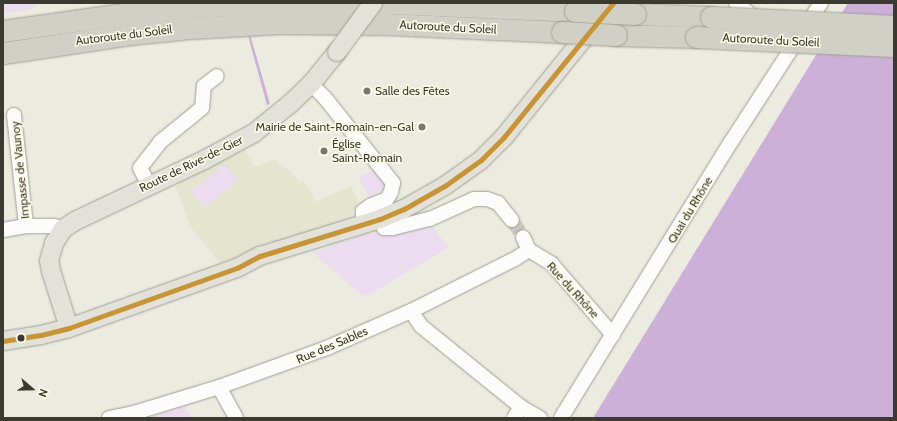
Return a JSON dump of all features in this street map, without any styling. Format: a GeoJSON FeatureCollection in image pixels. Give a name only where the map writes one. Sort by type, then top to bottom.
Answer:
{"type":"FeatureCollection","features":[{"type":"Feature","properties":{"kind":"highway","name":"Autoroute du Soleil"},"geometry":{"type":"LineString","coordinates":[[3,31],[124,14],[190,7],[280,3],[390,3],[894,26]]}},
{"type":"Feature","properties":{"kind":"highway","name":"Autoroute du Soleil"},"geometry":{"type":"LineString","coordinates":[[3,53],[130,34],[190,28],[280,23],[388,24],[894,46]]}},
{"type":"Feature","properties":{"kind":"main road","name":"Route de Rive-de-Gier"},"geometry":{"type":"LineString","coordinates":[[68,328],[49,261],[54,243],[63,229],[74,221],[204,160],[254,133],[290,104],[311,84],[373,3]]}},
{"type":"Feature","properties":{"kind":"main road"},"geometry":{"type":"LineString","coordinates":[[3,341],[42,335],[68,328],[237,268],[260,256],[371,222],[410,206],[446,185],[481,160],[504,137],[613,3]]}},
{"type":"Feature","properties":{"kind":"street"},"geometry":{"type":"LineString","coordinates":[[736,3],[750,14]]}},
{"type":"Feature","properties":{"kind":"street","name":"Quai du Rhône"},"geometry":{"type":"LineString","coordinates":[[561,418],[731,142],[788,46],[821,3]]}},
{"type":"Feature","properties":{"kind":"street"},"geometry":{"type":"LineString","coordinates":[[149,185],[140,168],[160,142],[202,108],[204,86],[217,76]]}},
{"type":"Feature","properties":{"kind":"street"},"geometry":{"type":"LineString","coordinates":[[311,84],[325,98],[393,183],[391,192],[387,199],[370,206],[363,211],[371,222],[384,228],[393,228],[430,219],[474,199],[487,199],[498,203],[512,220]]}},
{"type":"Feature","properties":{"kind":"street","name":"Impasse de Vaunoy"},"geometry":{"type":"LineString","coordinates":[[14,115],[26,226]]}},
{"type":"Feature","properties":{"kind":"street"},"geometry":{"type":"LineString","coordinates":[[3,230],[26,226],[54,226],[63,229]]}},
{"type":"Feature","properties":{"kind":"street"},"geometry":{"type":"LineString","coordinates":[[523,237],[529,250]]}},
{"type":"Feature","properties":{"kind":"street","name":"Rue du Rhône"},"geometry":{"type":"LineString","coordinates":[[529,250],[551,264],[613,335]]}},
{"type":"Feature","properties":{"kind":"street","name":"Rue des Sables"},"geometry":{"type":"LineString","coordinates":[[109,418],[134,413],[219,387],[326,348],[411,311],[529,250]]}},
{"type":"Feature","properties":{"kind":"street"},"geometry":{"type":"LineString","coordinates":[[411,311],[421,326],[517,412],[540,418]]}},
{"type":"Feature","properties":{"kind":"street"},"geometry":{"type":"LineString","coordinates":[[219,387],[236,418]]}},
{"type":"Feature","properties":{"kind":"shaded area"},"geometry":{"type":"Polygon","coordinates":[[[3,3],[37,3],[32,9],[3,14],[3,3]]]}},
{"type":"Feature","properties":{"kind":"shaded area"},"geometry":{"type":"Polygon","coordinates":[[[239,3],[241,3],[270,104],[267,105],[239,3]]]}},
{"type":"Feature","properties":{"kind":"shaded area"},"geometry":{"type":"Polygon","coordinates":[[[848,3],[894,3],[894,418],[593,418],[848,3]]]}},
{"type":"Feature","properties":{"kind":"shaded area"},"geometry":{"type":"Polygon","coordinates":[[[245,148],[254,167],[276,159],[281,166],[290,171],[300,182],[303,180],[312,193],[315,202],[351,186],[358,201],[350,219],[220,263],[190,226],[176,186],[186,180],[185,176],[245,148]]]}},
{"type":"Feature","properties":{"kind":"shaded area"},"geometry":{"type":"Polygon","coordinates":[[[225,164],[238,180],[205,207],[192,191],[225,164]]]}},
{"type":"Feature","properties":{"kind":"shaded area"},"geometry":{"type":"Polygon","coordinates":[[[374,170],[385,182],[385,189],[369,196],[358,177],[374,170]]]}},
{"type":"Feature","properties":{"kind":"shaded area"},"geometry":{"type":"Polygon","coordinates":[[[430,225],[449,247],[370,294],[363,296],[313,253],[367,233],[391,234],[430,225]]]}},
{"type":"Feature","properties":{"kind":"shaded area"},"geometry":{"type":"Polygon","coordinates":[[[184,406],[192,418],[147,418],[184,406]]]}},
{"type":"Feature","properties":{"kind":"tunnel"},"geometry":{"type":"LineString","coordinates":[[512,220],[523,237]]}},
{"type":"Feature","properties":{"kind":"transit line"},"geometry":{"type":"LineString","coordinates":[[3,341],[41,335],[69,328],[237,268],[260,256],[380,219],[404,209],[446,185],[481,160],[504,137],[613,3]]}},
{"type":"Feature","properties":{"kind":"place","name":"Salle des Fêtes"},"geometry":{"type":"Point","coordinates":[367,91]}},
{"type":"Feature","properties":{"kind":"place","name":"Mairie de Saint-Romain-en-Gal"},"geometry":{"type":"Point","coordinates":[422,127]}},
{"type":"Feature","properties":{"kind":"place","name":"Église Saint-Romain"},"geometry":{"type":"Point","coordinates":[324,151]}}]}
